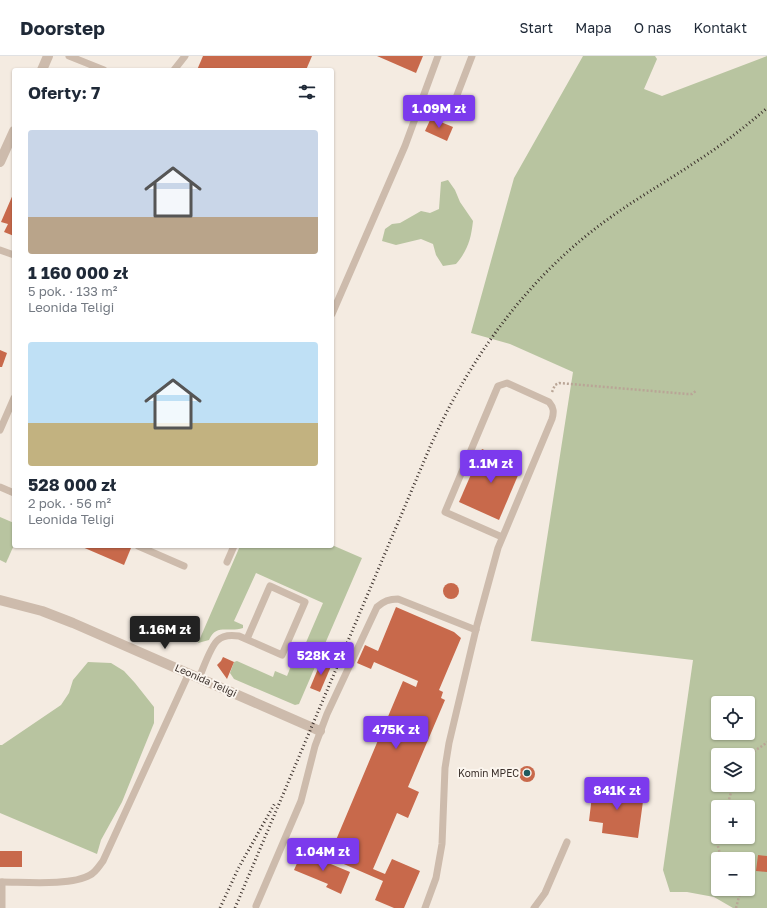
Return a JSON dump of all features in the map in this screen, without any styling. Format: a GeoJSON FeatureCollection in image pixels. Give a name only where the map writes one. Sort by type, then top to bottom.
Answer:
{"type":"FeatureCollection","features":[{"type":"Feature","properties":{"kind":"street"},"geometry":{"type":"LineString","coordinates":[[43,68],[48,56]]}},
{"type":"Feature","properties":{"kind":"street"},"geometry":{"type":"LineString","coordinates":[[0,162],[12,135]]}},
{"type":"Feature","properties":{"kind":"street","name":"Leonida Teligi"},"geometry":{"type":"LineString","coordinates":[[0,600],[42,611],[73,623],[320,731]]}},
{"type":"Feature","properties":{"kind":"lane"},"geometry":{"type":"LineString","coordinates":[[69,56],[99,68]]}},
{"type":"Feature","properties":{"kind":"lane"},"geometry":{"type":"LineString","coordinates":[[175,68],[184,56]]}},
{"type":"Feature","properties":{"kind":"lane"},"geometry":{"type":"LineString","coordinates":[[334,309],[405,146],[438,56]]}},
{"type":"Feature","properties":{"kind":"lane"},"geometry":{"type":"LineString","coordinates":[[450,116],[472,56]]}},
{"type":"Feature","properties":{"kind":"lane"},"geometry":{"type":"LineString","coordinates":[[0,250],[12,254]]}},
{"type":"Feature","properties":{"kind":"lane"},"geometry":{"type":"LineString","coordinates":[[425,908],[436,878],[442,844],[445,768],[449,743],[476,630],[498,548],[554,411],[549,402],[507,383],[498,386],[445,512],[502,537]]}},
{"type":"Feature","properties":{"kind":"lane"},"geometry":{"type":"LineString","coordinates":[[0,430],[12,403]]}},
{"type":"Feature","properties":{"kind":"lane"},"geometry":{"type":"LineString","coordinates":[[0,487],[12,492]]}},
{"type":"Feature","properties":{"kind":"lane"},"geometry":{"type":"LineString","coordinates":[[143,548],[184,566]]}},
{"type":"Feature","properties":{"kind":"lane"},"geometry":{"type":"LineString","coordinates":[[227,562],[233,548]]}},
{"type":"Feature","properties":{"kind":"lane"},"geometry":{"type":"LineString","coordinates":[[199,678],[213,646],[218,640],[225,636],[239,636],[247,640],[282,655],[305,602],[270,586],[247,640]]}},
{"type":"Feature","properties":{"kind":"lane"},"geometry":{"type":"LineString","coordinates":[[256,906],[301,801],[320,731],[377,607],[382,602],[391,599],[398,599],[476,630]]}},
{"type":"Feature","properties":{"kind":"lane"},"geometry":{"type":"LineString","coordinates":[[2,908],[1,882],[71,881],[83,879],[92,874],[98,868],[103,861],[189,673]]}},
{"type":"Feature","properties":{"kind":"lane"},"geometry":{"type":"LineString","coordinates":[[534,908],[545,893],[567,842]]}},
{"type":"Feature","properties":{"kind":"path"},"geometry":{"type":"LineString","coordinates":[[549,402],[555,385],[559,383],[687,394],[692,394],[697,390]]}},
{"type":"Feature","properties":{"kind":"path"},"geometry":{"type":"LineString","coordinates":[[755,750],[762,747],[767,742]]}},
{"type":"Feature","properties":{"kind":"path"},"geometry":{"type":"LineString","coordinates":[[736,908],[739,896]]}},
{"type":"Feature","properties":{"kind":"green space"},"geometry":{"type":"Polygon","coordinates":[[[583,56],[655,56],[657,59],[644,89],[662,96],[767,56],[767,908],[733,908],[714,897],[687,892],[670,892],[663,870],[693,660],[531,641],[573,372],[510,344],[471,333],[514,178],[583,56]]]}},
{"type":"Feature","properties":{"kind":"green space"},"geometry":{"type":"Polygon","coordinates":[[[448,180],[455,190],[460,202],[473,221],[468,244],[456,264],[443,266],[436,255],[433,244],[421,239],[396,245],[382,241],[385,229],[392,224],[400,223],[421,211],[430,213],[439,209],[441,182],[448,180]]]}},
{"type":"Feature","properties":{"kind":"green space"},"geometry":{"type":"Polygon","coordinates":[[[0,517],[12,522],[13,548],[6,563],[0,560],[0,517]]]}},
{"type":"Feature","properties":{"kind":"green space"},"geometry":{"type":"Polygon","coordinates":[[[334,546],[362,558],[299,704],[295,705],[234,679],[230,673],[234,662],[237,661],[273,677],[275,671],[287,676],[291,666],[295,668],[323,603],[256,573],[234,621],[243,625],[243,628],[219,630],[212,635],[209,640],[198,643],[239,548],[334,548],[334,546]]]}},
{"type":"Feature","properties":{"kind":"green space"},"geometry":{"type":"Polygon","coordinates":[[[88,662],[111,663],[124,671],[154,707],[154,723],[122,802],[101,840],[97,854],[0,813],[0,745],[61,705],[69,693],[73,680],[88,662]]]}},
{"type":"Feature","properties":{"kind":"building"},"geometry":{"type":"Polygon","coordinates":[[[203,56],[312,56],[307,68],[198,68],[203,56]]]}},
{"type":"Feature","properties":{"kind":"building"},"geometry":{"type":"Polygon","coordinates":[[[377,56],[423,56],[416,73],[377,56]]]}},
{"type":"Feature","properties":{"kind":"building"},"geometry":{"type":"Polygon","coordinates":[[[431,118],[453,127],[447,141],[425,131],[431,118]]]}},
{"type":"Feature","properties":{"kind":"building"},"geometry":{"type":"Polygon","coordinates":[[[12,197],[12,235],[4,232],[8,224],[1,222],[12,197]]]}},
{"type":"Feature","properties":{"kind":"building"},"geometry":{"type":"Polygon","coordinates":[[[0,350],[7,353],[2,367],[0,367],[0,350]]]}},
{"type":"Feature","properties":{"kind":"building"},"geometry":{"type":"Polygon","coordinates":[[[482,449],[522,466],[499,520],[459,502],[482,449]]]}},
{"type":"Feature","properties":{"kind":"building"},"geometry":{"type":"Polygon","coordinates":[[[85,548],[131,548],[124,565],[85,548]]]}},
{"type":"Feature","properties":{"kind":"building"},"geometry":{"type":"Polygon","coordinates":[[[448,583],[454,583],[459,588],[457,597],[454,599],[448,599],[443,594],[443,588],[448,583]]]}},
{"type":"Feature","properties":{"kind":"building"},"geometry":{"type":"Polygon","coordinates":[[[396,607],[454,632],[461,638],[439,690],[443,692],[441,698],[445,700],[408,787],[419,792],[408,818],[397,813],[373,869],[385,874],[392,859],[420,871],[404,908],[394,908],[375,900],[383,881],[323,855],[331,838],[336,840],[403,681],[416,687],[418,681],[374,662],[371,669],[357,663],[365,645],[378,651],[396,607]]]}},
{"type":"Feature","properties":{"kind":"building"},"geometry":{"type":"Polygon","coordinates":[[[223,657],[234,662],[227,679],[217,665],[223,657]]]}},
{"type":"Feature","properties":{"kind":"building"},"geometry":{"type":"Polygon","coordinates":[[[322,659],[332,664],[320,692],[310,688],[322,659]]]}},
{"type":"Feature","properties":{"kind":"building","name":"Komin MPEC"},"geometry":{"type":"Polygon","coordinates":[[[527,766],[534,771],[535,774],[530,781],[527,782],[520,777],[519,774],[524,767],[527,766]]]}},
{"type":"Feature","properties":{"kind":"building"},"geometry":{"type":"Polygon","coordinates":[[[593,787],[644,794],[638,838],[602,833],[603,823],[589,821],[593,787]]]}},
{"type":"Feature","properties":{"kind":"building"},"geometry":{"type":"Polygon","coordinates":[[[0,851],[22,851],[22,867],[0,867],[0,851]]]}},
{"type":"Feature","properties":{"kind":"building"},"geometry":{"type":"Polygon","coordinates":[[[302,852],[350,872],[341,894],[326,887],[328,884],[294,870],[302,852]]]}},
{"type":"Feature","properties":{"kind":"building"},"geometry":{"type":"Polygon","coordinates":[[[758,855],[767,856],[767,872],[756,871],[758,855]]]}},
{"type":"Feature","properties":{"kind":"railway"},"geometry":{"type":"LineString","coordinates":[[235,908],[430,447],[464,381],[483,350],[529,291],[554,264],[582,240],[611,217],[715,149],[767,108]]}},
{"type":"Feature","properties":{"kind":"railway"},"geometry":{"type":"LineString","coordinates":[[220,908],[238,869],[275,803]]}},
{"type":"Feature","properties":{"kind":"place","name":"Komin MPEC"},"geometry":{"type":"Point","coordinates":[527,773]}}]}
